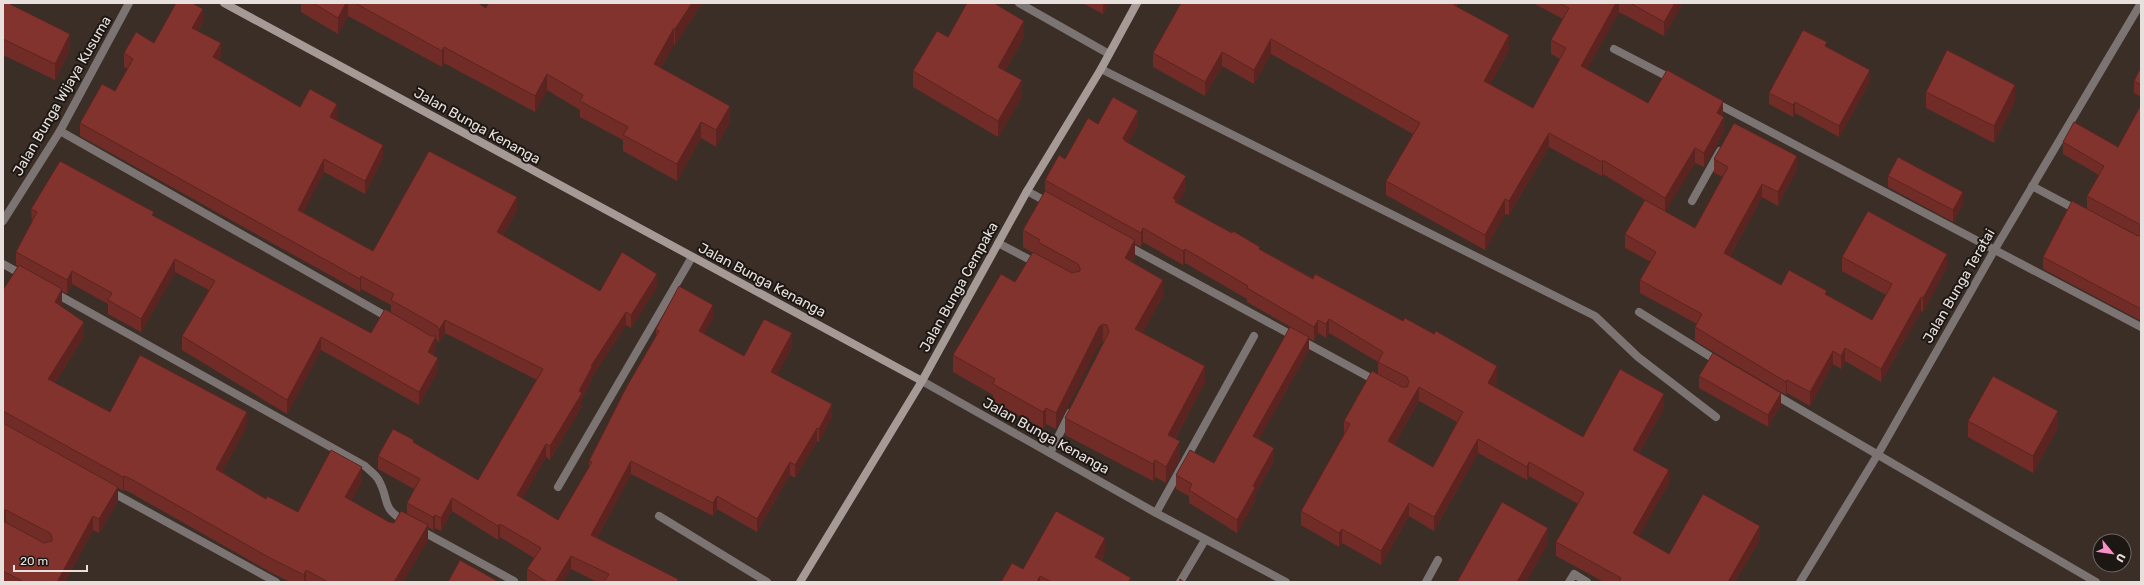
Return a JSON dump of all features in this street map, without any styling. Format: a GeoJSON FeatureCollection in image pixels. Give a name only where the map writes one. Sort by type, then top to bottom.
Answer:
{"type":"FeatureCollection","features":[{"type":"Feature","properties":{"kind":"street","name":"Jalan Bunga Wijaya Kusuma"},"geometry":{"type":"LineString","coordinates":[[3,220],[60,131],[129,3]]}},
{"type":"Feature","properties":{"kind":"street","name":"Jalan Bunga Kenanga"},"geometry":{"type":"LineString","coordinates":[[224,3],[922,381],[1156,513],[1286,582]]}},
{"type":"Feature","properties":{"kind":"street"},"geometry":{"type":"LineString","coordinates":[[1019,3],[1109,54]]}},
{"type":"Feature","properties":{"kind":"street","name":"Jalan Bunga Cempaka"},"geometry":{"type":"LineString","coordinates":[[800,582],[922,381],[1027,191],[1101,69],[1137,3]]}},
{"type":"Feature","properties":{"kind":"street","name":"Jalan Bunga Teratai"},"geometry":{"type":"LineString","coordinates":[[1800,582],[1878,454],[2032,186],[2138,15],[2141,3]]}},
{"type":"Feature","properties":{"kind":"street"},"geometry":{"type":"LineString","coordinates":[[1614,49],[1684,86]]}},
{"type":"Feature","properties":{"kind":"street"},"geometry":{"type":"LineString","coordinates":[[1101,69],[1595,316],[1638,357],[1716,417]]}},
{"type":"Feature","properties":{"kind":"street"},"geometry":{"type":"LineString","coordinates":[[1705,97],[1738,118],[1995,249],[2141,327]]}},
{"type":"Feature","properties":{"kind":"street"},"geometry":{"type":"LineString","coordinates":[[60,131],[400,324]]}},
{"type":"Feature","properties":{"kind":"street"},"geometry":{"type":"LineString","coordinates":[[1692,201],[1725,141]]}},
{"type":"Feature","properties":{"kind":"street"},"geometry":{"type":"LineString","coordinates":[[2032,186],[2086,215]]}},
{"type":"Feature","properties":{"kind":"street"},"geometry":{"type":"LineString","coordinates":[[1027,191],[1055,206]]}},
{"type":"Feature","properties":{"kind":"street"},"geometry":{"type":"LineString","coordinates":[[1118,240],[1383,384]]}},
{"type":"Feature","properties":{"kind":"street"},"geometry":{"type":"LineString","coordinates":[[998,243],[1044,268]]}},
{"type":"Feature","properties":{"kind":"street"},"geometry":{"type":"LineString","coordinates":[[558,487],[692,257]]}},
{"type":"Feature","properties":{"kind":"street"},"geometry":{"type":"LineString","coordinates":[[3,264],[31,279]]}},
{"type":"Feature","properties":{"kind":"street"},"geometry":{"type":"LineString","coordinates":[[45,287],[365,466],[378,478],[385,502],[394,515],[514,581]]}},
{"type":"Feature","properties":{"kind":"street"},"geometry":{"type":"LineString","coordinates":[[1639,312],[1725,366]]}},
{"type":"Feature","properties":{"kind":"street"},"geometry":{"type":"LineString","coordinates":[[1156,513],[1254,336]]}},
{"type":"Feature","properties":{"kind":"street"},"geometry":{"type":"LineString","coordinates":[[1767,390],[2096,582]]}},
{"type":"Feature","properties":{"kind":"street"},"geometry":{"type":"LineString","coordinates":[[1050,453],[1075,403]]}},
{"type":"Feature","properties":{"kind":"street"},"geometry":{"type":"LineString","coordinates":[[98,484],[276,582]]}},
{"type":"Feature","properties":{"kind":"street"},"geometry":{"type":"LineString","coordinates":[[659,516],[767,582]]}},
{"type":"Feature","properties":{"kind":"street"},"geometry":{"type":"LineString","coordinates":[[1180,582],[1205,540]]}},
{"type":"Feature","properties":{"kind":"street"},"geometry":{"type":"LineString","coordinates":[[1426,582],[1438,560]]}},
{"type":"Feature","properties":{"kind":"street"},"geometry":{"type":"LineString","coordinates":[[1569,582],[1574,574],[1588,582]]}},
{"type":"Feature","properties":{"kind":"building"},"geometry":{"type":"Polygon","coordinates":[[[3,3],[8,3],[70,34],[55,64],[3,39],[3,3]]]}},
{"type":"Feature","properties":{"kind":"building"},"geometry":{"type":"Polygon","coordinates":[[[176,3],[192,3],[203,9],[192,28],[221,43],[213,57],[300,107],[310,89],[337,104],[330,117],[383,145],[365,181],[324,159],[298,210],[373,251],[429,151],[517,197],[497,232],[600,291],[622,252],[657,274],[631,315],[626,312],[591,366],[592,367],[579,391],[582,393],[550,446],[546,444],[517,495],[558,520],[592,462],[589,461],[627,386],[659,331],[656,329],[679,286],[713,305],[699,331],[744,356],[764,319],[792,333],[771,372],[832,404],[819,429],[817,428],[795,465],[790,462],[757,519],[717,496],[713,503],[631,461],[591,535],[678,579],[677,582],[604,582],[609,574],[571,556],[555,582],[547,582],[527,569],[541,548],[500,524],[498,526],[452,498],[441,518],[435,515],[433,517],[407,503],[420,479],[378,456],[393,429],[414,440],[413,442],[478,480],[543,369],[445,320],[439,330],[437,326],[391,300],[394,294],[361,276],[360,279],[80,123],[102,84],[115,91],[133,59],[124,53],[136,32],[154,43],[176,3]]]}},
{"type":"Feature","properties":{"kind":"building"},"geometry":{"type":"Polygon","coordinates":[[[313,3],[346,3],[338,18],[313,3]]]}},
{"type":"Feature","properties":{"kind":"building"},"geometry":{"type":"Polygon","coordinates":[[[355,3],[478,3],[486,8],[488,3],[692,3],[675,29],[674,28],[654,64],[730,106],[716,130],[701,122],[677,164],[623,135],[628,127],[580,101],[583,95],[547,74],[535,96],[444,47],[442,51],[355,3]]]}},
{"type":"Feature","properties":{"kind":"building"},"geometry":{"type":"Polygon","coordinates":[[[967,3],[994,3],[1024,21],[998,67],[1022,80],[998,121],[913,71],[937,31],[948,37],[967,3]]]}},
{"type":"Feature","properties":{"kind":"building"},"geometry":{"type":"Polygon","coordinates":[[[1181,3],[1455,3],[1454,5],[1509,35],[1484,81],[1533,108],[1566,48],[1551,40],[1569,8],[1559,3],[1616,3],[1581,66],[1648,103],[1667,70],[1723,101],[1717,113],[1724,117],[1704,153],[1695,148],[1665,198],[1603,160],[1602,162],[1549,133],[1509,201],[1505,199],[1485,235],[1386,181],[1420,123],[1271,39],[1254,70],[1222,52],[1205,82],[1153,53],[1181,3]]]}},
{"type":"Feature","properties":{"kind":"building"},"geometry":{"type":"Polygon","coordinates":[[[1630,3],[1675,3],[1664,22],[1630,3]]]}},
{"type":"Feature","properties":{"kind":"building"},"geometry":{"type":"Polygon","coordinates":[[[1803,30],[1827,42],[1825,46],[1870,70],[1839,126],[1795,102],[1793,105],[1769,93],[1803,30]]]}},
{"type":"Feature","properties":{"kind":"building"},"geometry":{"type":"Polygon","coordinates":[[[1947,50],[2015,85],[1994,126],[1926,92],[1947,50]]]}},
{"type":"Feature","properties":{"kind":"building"},"geometry":{"type":"Polygon","coordinates":[[[2141,67],[2141,85],[2134,81],[2141,67]]]}},
{"type":"Feature","properties":{"kind":"building"},"geometry":{"type":"Polygon","coordinates":[[[1113,97],[1138,111],[1123,138],[1125,141],[1186,176],[1173,198],[1176,200],[1175,202],[1232,233],[1233,231],[1260,247],[1259,249],[1313,279],[1315,274],[1403,321],[1405,318],[1434,334],[1436,331],[1497,366],[1488,383],[1583,437],[1620,369],[1664,394],[1633,450],[1669,470],[1633,533],[1669,554],[1703,494],[1760,526],[1728,582],[1619,582],[1621,578],[1556,542],[1584,493],[1529,462],[1527,467],[1478,439],[1434,517],[1409,503],[1381,551],[1342,529],[1339,533],[1301,511],[1350,424],[1344,421],[1372,371],[1402,387],[1407,387],[1409,382],[1407,377],[1378,362],[1383,352],[1329,319],[1326,324],[1318,320],[1314,327],[1247,288],[1248,286],[1185,249],[1183,251],[1143,228],[1141,233],[1045,180],[1059,155],[1065,159],[1088,118],[1098,124],[1113,97]],[[1419,387],[1388,441],[1433,467],[1463,412],[1419,387]]]}},
{"type":"Feature","properties":{"kind":"building"},"geometry":{"type":"Polygon","coordinates":[[[2141,105],[2141,225],[2087,196],[2104,166],[2063,142],[2074,122],[2118,147],[2141,105]]]}},
{"type":"Feature","properties":{"kind":"building"},"geometry":{"type":"Polygon","coordinates":[[[1734,123],[1797,156],[1778,192],[1762,184],[1724,253],[1781,285],[1789,270],[1827,291],[1825,294],[1872,320],[1892,284],[1842,257],[1868,211],[1947,254],[1881,369],[1845,348],[1841,356],[1833,351],[1810,392],[1787,380],[1786,382],[1695,327],[1702,314],[1640,280],[1656,252],[1625,234],[1645,200],[1695,228],[1728,167],[1714,159],[1734,123]]]}},
{"type":"Feature","properties":{"kind":"building"},"geometry":{"type":"Polygon","coordinates":[[[1898,157],[1963,192],[1953,210],[1888,176],[1898,157]]]}},
{"type":"Feature","properties":{"kind":"building"},"geometry":{"type":"Polygon","coordinates":[[[60,161],[154,212],[152,215],[371,333],[385,309],[431,336],[436,336],[428,352],[438,358],[419,392],[321,337],[287,400],[182,336],[215,281],[175,259],[141,319],[108,300],[112,293],[72,271],[67,280],[16,252],[37,212],[31,209],[60,161]]]}},
{"type":"Feature","properties":{"kind":"building"},"geometry":{"type":"Polygon","coordinates":[[[1045,191],[1135,240],[1125,258],[1163,280],[1135,329],[1205,366],[1168,435],[1180,441],[1166,467],[1155,460],[1153,464],[1065,418],[1109,332],[1107,325],[1103,324],[1099,327],[1056,413],[1046,408],[1043,412],[993,384],[995,379],[953,355],[1001,274],[1015,282],[1033,252],[1072,273],[1080,271],[1078,264],[1038,242],[1040,240],[1023,230],[1045,191]]]}},
{"type":"Feature","properties":{"kind":"building"},"geometry":{"type":"Polygon","coordinates":[[[2072,201],[2138,236],[2141,235],[2141,309],[2043,257],[2072,201]]]}},
{"type":"Feature","properties":{"kind":"building"},"geometry":{"type":"Polygon","coordinates":[[[19,265],[62,289],[55,302],[84,322],[48,379],[110,412],[140,355],[247,412],[216,469],[266,499],[267,496],[298,512],[331,450],[362,467],[345,497],[389,522],[394,523],[401,511],[428,525],[394,582],[328,582],[306,570],[304,575],[270,558],[131,479],[124,476],[123,477],[3,411],[3,290],[19,265]]]}},
{"type":"Feature","properties":{"kind":"building"},"geometry":{"type":"Polygon","coordinates":[[[1290,327],[1309,337],[1253,436],[1274,448],[1253,486],[1255,488],[1237,520],[1189,490],[1192,484],[1176,475],[1190,450],[1214,463],[1290,327]]]}},
{"type":"Feature","properties":{"kind":"building"},"geometry":{"type":"Polygon","coordinates":[[[1713,353],[1781,393],[1768,415],[1699,376],[1713,353]]]}},
{"type":"Feature","properties":{"kind":"building"},"geometry":{"type":"Polygon","coordinates":[[[1993,376],[2058,411],[2033,456],[1968,421],[1993,376]]]}},
{"type":"Feature","properties":{"kind":"building"},"geometry":{"type":"Polygon","coordinates":[[[3,423],[118,487],[99,519],[93,516],[57,582],[24,582],[3,571],[3,521],[44,543],[52,541],[52,537],[50,533],[6,510],[3,510],[3,423]]]}},
{"type":"Feature","properties":{"kind":"building"},"geometry":{"type":"Polygon","coordinates":[[[1502,502],[1548,528],[1517,582],[1457,582],[1502,502]]]}},
{"type":"Feature","properties":{"kind":"building"},"geometry":{"type":"Polygon","coordinates":[[[1056,511],[1105,538],[1095,557],[1131,578],[1128,582],[1052,582],[1040,576],[1037,582],[1001,582],[1012,563],[1023,569],[1056,511]]]}},
{"type":"Feature","properties":{"kind":"building"},"geometry":{"type":"Polygon","coordinates":[[[460,560],[499,582],[448,582],[460,560]]]}}]}
